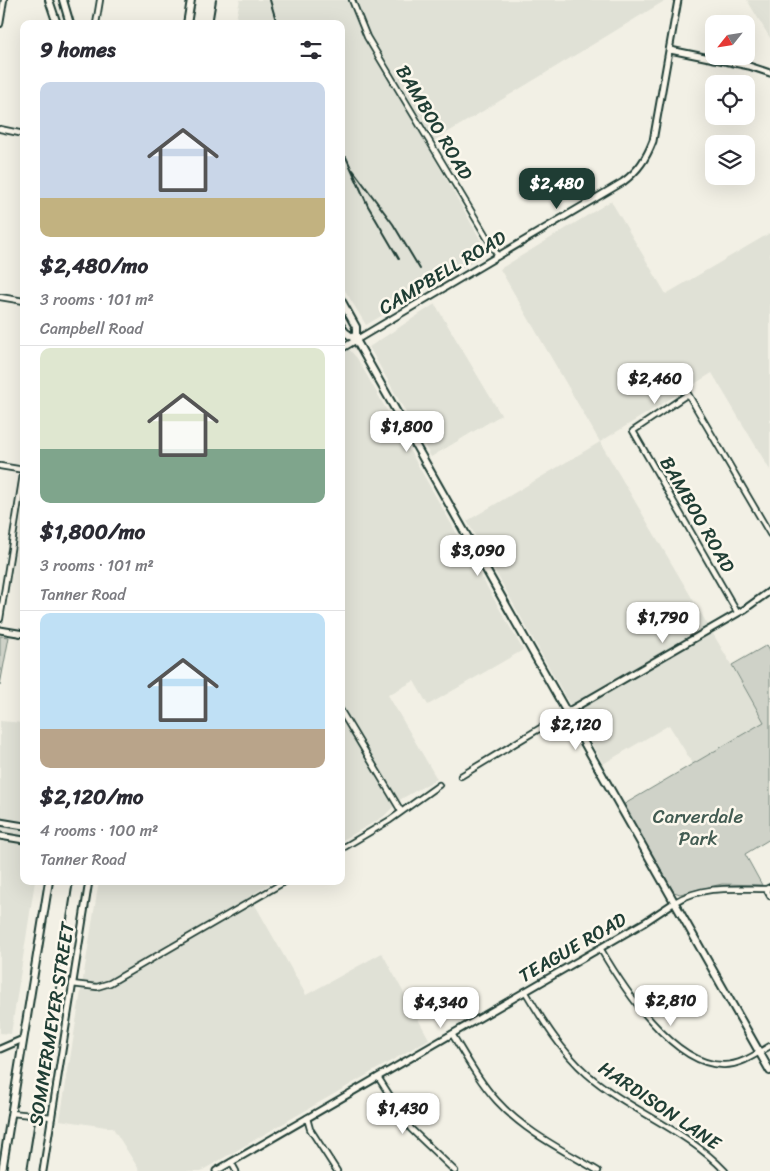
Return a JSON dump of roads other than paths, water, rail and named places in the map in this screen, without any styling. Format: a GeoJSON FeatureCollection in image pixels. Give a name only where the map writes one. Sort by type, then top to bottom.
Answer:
{"type":"FeatureCollection","features":[{"type":"Feature","properties":{"kind":"main road"},"geometry":{"type":"LineString","coordinates":[[49,0],[56,20]]}},
{"type":"Feature","properties":{"kind":"main road"},"geometry":{"type":"LineString","coordinates":[[188,20],[191,0]]}},
{"type":"Feature","properties":{"kind":"main road"},"geometry":{"type":"LineString","coordinates":[[51,8],[63,2],[69,20]]}},
{"type":"Feature","properties":{"kind":"main road"},"geometry":{"type":"LineString","coordinates":[[345,307],[356,327],[356,340]]}},
{"type":"Feature","properties":{"kind":"main road"},"geometry":{"type":"LineString","coordinates":[[345,332],[356,340],[770,1072]]}},
{"type":"Feature","properties":{"kind":"main road"},"geometry":{"type":"LineString","coordinates":[[2,1171],[49,885]]}},
{"type":"Feature","properties":{"kind":"street"},"geometry":{"type":"LineString","coordinates":[[0,24],[4,0]]}},
{"type":"Feature","properties":{"kind":"street"},"geometry":{"type":"LineString","coordinates":[[97,20],[100,0]]}},
{"type":"Feature","properties":{"kind":"street","name":"BAMBOO ROAD"},"geometry":{"type":"LineString","coordinates":[[352,0],[367,37],[498,256]]}},
{"type":"Feature","properties":{"kind":"street","name":"CAMPBELL ROAD"},"geometry":{"type":"LineString","coordinates":[[345,347],[623,182],[639,168],[654,141],[678,0]]}},
{"type":"Feature","properties":{"kind":"street"},"geometry":{"type":"LineString","coordinates":[[670,50],[749,66],[770,73]]}},
{"type":"Feature","properties":{"kind":"street"},"geometry":{"type":"LineString","coordinates":[[0,129],[20,133]]}},
{"type":"Feature","properties":{"kind":"street"},"geometry":{"type":"LineString","coordinates":[[0,297],[20,300]]}},
{"type":"Feature","properties":{"kind":"street","name":"BAMBOO ROAD"},"geometry":{"type":"LineString","coordinates":[[737,612],[633,431],[688,394],[770,534]]}},
{"type":"Feature","properties":{"kind":"street"},"geometry":{"type":"LineString","coordinates":[[0,466],[20,468]]}},
{"type":"Feature","properties":{"kind":"street"},"geometry":{"type":"LineString","coordinates":[[0,618],[20,494]]}},
{"type":"Feature","properties":{"kind":"street"},"geometry":{"type":"LineString","coordinates":[[461,776],[770,591]]}},
{"type":"Feature","properties":{"kind":"street"},"geometry":{"type":"LineString","coordinates":[[0,630],[20,633]]}},
{"type":"Feature","properties":{"kind":"street"},"geometry":{"type":"LineString","coordinates":[[345,718],[401,811]]}},
{"type":"Feature","properties":{"kind":"street"},"geometry":{"type":"LineString","coordinates":[[345,846],[439,785]]}},
{"type":"Feature","properties":{"kind":"street"},"geometry":{"type":"LineString","coordinates":[[0,822],[20,825]]}},
{"type":"Feature","properties":{"kind":"street"},"geometry":{"type":"LineString","coordinates":[[0,836],[20,839]]}},
{"type":"Feature","properties":{"kind":"street","name":"SOMMERMEYER STREET"},"geometry":{"type":"LineString","coordinates":[[43,1171],[89,885]]}},
{"type":"Feature","properties":{"kind":"street"},"geometry":{"type":"LineString","coordinates":[[72,984],[97,987],[110,983],[279,885]]}},
{"type":"Feature","properties":{"kind":"street"},"geometry":{"type":"LineString","coordinates":[[768,888],[770,896]]}},
{"type":"Feature","properties":{"kind":"street","name":"TEAGUE ROAD"},"geometry":{"type":"LineString","coordinates":[[216,1171],[600,948],[675,902],[698,891],[708,889],[768,888]]}},
{"type":"Feature","properties":{"kind":"street"},"geometry":{"type":"LineString","coordinates":[[600,948],[636,1004],[649,1020],[683,1049],[708,1062],[724,1065],[738,1062],[770,1046]]}},
{"type":"Feature","properties":{"kind":"street","name":"HARDISON LANE"},"geometry":{"type":"LineString","coordinates":[[525,991],[559,1044],[587,1074],[621,1099],[682,1134],[725,1171]]}},
{"type":"Feature","properties":{"kind":"street"},"geometry":{"type":"LineString","coordinates":[[452,1034],[485,1086],[512,1116],[540,1137],[598,1171]]}},
{"type":"Feature","properties":{"kind":"street"},"geometry":{"type":"LineString","coordinates":[[0,1049],[23,1039]]}},
{"type":"Feature","properties":{"kind":"street"},"geometry":{"type":"LineString","coordinates":[[378,1076],[401,1116],[411,1129],[455,1171]]}},
{"type":"Feature","properties":{"kind":"street"},"geometry":{"type":"LineString","coordinates":[[12,1113],[36,1117],[52,1117]]}},
{"type":"Feature","properties":{"kind":"street"},"geometry":{"type":"LineString","coordinates":[[307,1118],[310,1129],[336,1171]]}},
{"type":"Feature","properties":{"kind":"street"},"geometry":{"type":"LineString","coordinates":[[231,1162],[236,1171]]}},
{"type":"Feature","properties":{"kind":"railway"},"geometry":{"type":"LineString","coordinates":[[213,20],[216,0]]}},
{"type":"Feature","properties":{"kind":"railway"},"geometry":{"type":"LineString","coordinates":[[270,0],[276,20]]}},
{"type":"Feature","properties":{"kind":"railway"},"geometry":{"type":"LineString","coordinates":[[346,157],[368,206],[399,259]]}},
{"type":"Feature","properties":{"kind":"railway"},"geometry":{"type":"LineString","coordinates":[[353,170],[393,224],[420,269]]}},
{"type":"Feature","properties":{"kind":"railway"},"geometry":{"type":"LineString","coordinates":[[27,1171],[72,885]]}},
{"type":"Feature","properties":{"kind":"park label","name":"Carverdale Park"},"geometry":{"type":"Point","coordinates":[698,827]}}]}
